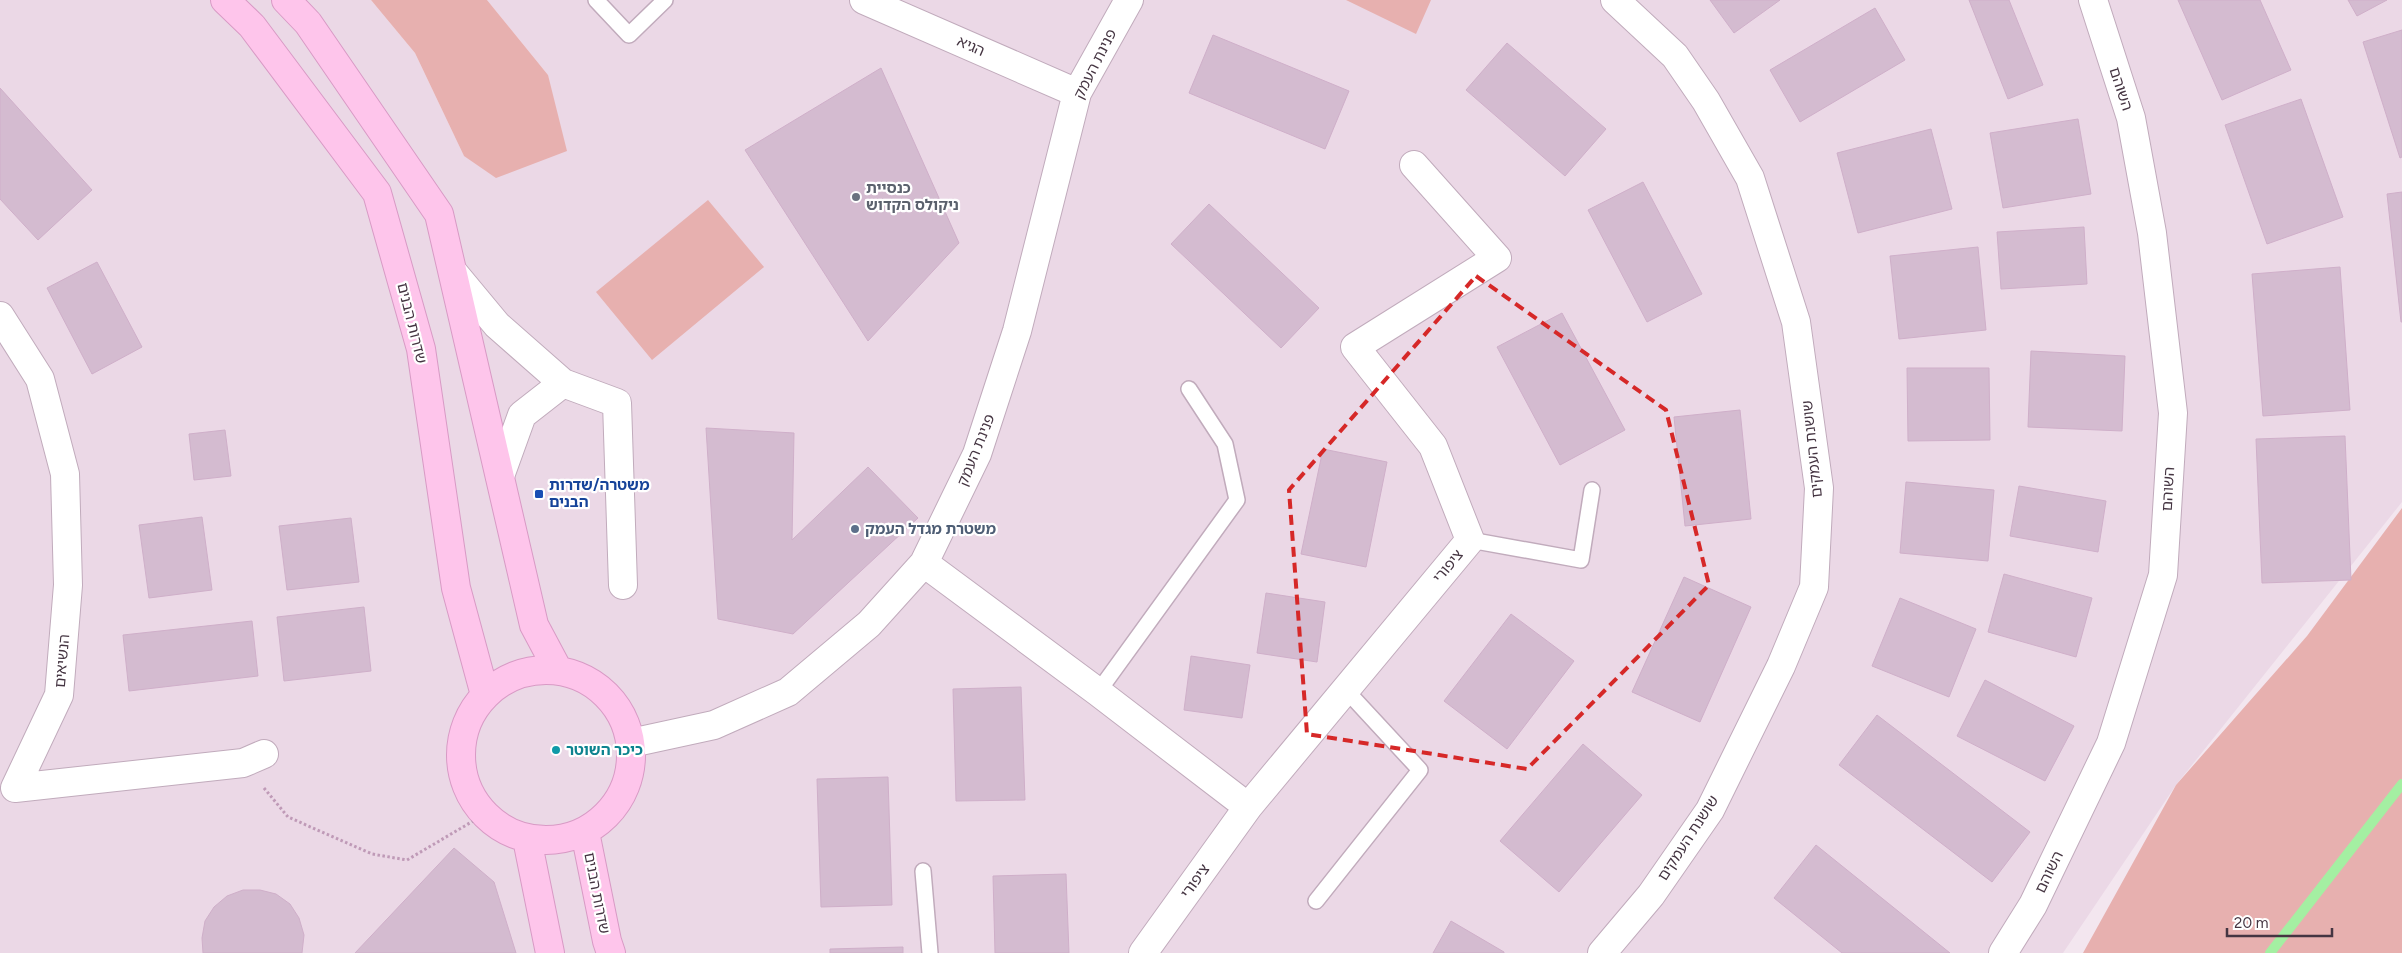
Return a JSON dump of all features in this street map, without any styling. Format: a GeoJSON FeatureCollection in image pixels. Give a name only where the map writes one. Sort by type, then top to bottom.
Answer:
{"type":"FeatureCollection","features":[{"type":"Feature","properties":{"kind":"main road","name":"שדרות הבנים"},"geometry":{"type":"LineString","coordinates":[[225,0],[252,26],[377,194],[421,349],[456,588],[485,695]]}},
{"type":"Feature","properties":{"kind":"main road"},"geometry":{"type":"LineString","coordinates":[[286,0],[308,22],[439,214],[534,625],[558,670]]}},
{"type":"Feature","properties":{"kind":"main road"},"geometry":{"type":"LineString","coordinates":[[531,670],[558,670],[585,678],[607,694],[623,716],[631,743],[632,764],[627,785],[603,820],[585,832],[566,838],[547,841],[527,839],[512,833],[485,814],[470,792],[462,768],[461,741],[469,716],[485,695],[506,679],[531,670]]}},
{"type":"Feature","properties":{"kind":"main road","name":"שדרות הבנים"},"geometry":{"type":"LineString","coordinates":[[585,832],[611,953]]}},
{"type":"Feature","properties":{"kind":"main road"},"geometry":{"type":"LineString","coordinates":[[527,839],[550,953]]}},
{"type":"Feature","properties":{"kind":"street","name":"הגיא"},"geometry":{"type":"LineString","coordinates":[[864,0],[1077,93]]}},
{"type":"Feature","properties":{"kind":"street","name":"פנינת העמק"},"geometry":{"type":"LineString","coordinates":[[631,743],[714,725],[788,692],[869,624],[924,563],[978,454],[1017,331],[1077,93],[1129,0]]}},
{"type":"Feature","properties":{"kind":"street","name":"השוהם"},"geometry":{"type":"LineString","coordinates":[[2003,953],[2033,905],[2111,743],[2163,575],[2173,413],[2152,232],[2131,118],[2093,0]]}},
{"type":"Feature","properties":{"kind":"street","name":"שושנת העמקים"},"geometry":{"type":"LineString","coordinates":[[1602,953],[1651,896],[1710,810],[1781,666],[1814,587],[1819,488],[1796,322],[1750,178],[1706,101],[1675,56],[1620,1]]}},
{"type":"Feature","properties":{"kind":"street","name":"ציפורי"},"geometry":{"type":"LineString","coordinates":[[1143,953],[1248,807],[1470,540],[1433,446],[1354,347],[1497,258],[1414,165]]}},
{"type":"Feature","properties":{"kind":"street"},"geometry":{"type":"LineString","coordinates":[[453,272],[497,325],[563,383],[617,403],[623,585]]}},
{"type":"Feature","properties":{"kind":"street","name":"הנשיאים"},"geometry":{"type":"LineString","coordinates":[[0,316],[40,379],[65,474],[68,585],[59,695],[8,791]]}},
{"type":"Feature","properties":{"kind":"street"},"geometry":{"type":"LineString","coordinates":[[500,476],[522,415],[563,383]]}},
{"type":"Feature","properties":{"kind":"street"},"geometry":{"type":"LineString","coordinates":[[924,563],[1098,692],[1248,807]]}},
{"type":"Feature","properties":{"kind":"street","name":"הנשיאים"},"geometry":{"type":"LineString","coordinates":[[8,791],[254,758]]}},
{"type":"Feature","properties":{"kind":"lane"},"geometry":{"type":"LineString","coordinates":[[596,0],[629,34],[665,0]]}},
{"type":"Feature","properties":{"kind":"lane"},"geometry":{"type":"LineString","coordinates":[[1098,692],[1237,500],[1225,444],[1189,389]]}},
{"type":"Feature","properties":{"kind":"lane"},"geometry":{"type":"LineString","coordinates":[[1470,540],[1581,560],[1592,490]]}},
{"type":"Feature","properties":{"kind":"lane"},"geometry":{"type":"LineString","coordinates":[[1316,901],[1420,770],[1346,689]]}},
{"type":"Feature","properties":{"kind":"lane"},"geometry":{"type":"LineString","coordinates":[[923,871],[930,953]]}},
{"type":"Feature","properties":{"kind":"path"},"geometry":{"type":"LineString","coordinates":[[254,758],[288,817],[372,854],[407,860],[485,814]]}},
{"type":"Feature","properties":{"kind":"highlighted area"},"geometry":{"type":"Polygon","coordinates":[[[1476,276],[1666,410],[1709,585],[1527,769],[1307,734],[1289,490],[1476,276]]]}},
{"type":"Feature","properties":{"kind":"shaded area"},"geometry":{"type":"Polygon","coordinates":[[[0,0],[371,0],[415,53],[464,156],[548,75],[487,0],[2402,0],[2402,502],[2176,785],[2063,953],[0,953],[0,0]]]}},
{"type":"Feature","properties":{"kind":"shaded area"},"geometry":{"type":"Polygon","coordinates":[[[371,0],[487,0],[548,75],[567,151],[496,178],[464,156],[415,53],[371,0]]]}},
{"type":"Feature","properties":{"kind":"shaded area"},"geometry":{"type":"Polygon","coordinates":[[[1346,0],[1431,0],[1416,34],[1346,0]]]}},
{"type":"Feature","properties":{"kind":"shaded area"},"geometry":{"type":"Polygon","coordinates":[[[708,200],[764,267],[652,360],[596,292],[708,200]]]}},
{"type":"Feature","properties":{"kind":"shaded area"},"geometry":{"type":"Polygon","coordinates":[[[2402,508],[2402,953],[2083,953],[2176,785],[2307,636],[2402,508]]]}},
{"type":"Feature","properties":{"kind":"building"},"geometry":{"type":"Polygon","coordinates":[[[1710,0],[1780,0],[1734,33],[1710,0]]]}},
{"type":"Feature","properties":{"kind":"building"},"geometry":{"type":"Polygon","coordinates":[[[1969,0],[2009,0],[2043,85],[2008,99],[1969,0]]]}},
{"type":"Feature","properties":{"kind":"building"},"geometry":{"type":"Polygon","coordinates":[[[2178,0],[2260,0],[2291,70],[2222,100],[2178,0]]]}},
{"type":"Feature","properties":{"kind":"building"},"geometry":{"type":"Polygon","coordinates":[[[2348,0],[2387,0],[2357,16],[2348,0]]]}},
{"type":"Feature","properties":{"kind":"building"},"geometry":{"type":"Polygon","coordinates":[[[1875,8],[1905,60],[1800,122],[1770,70],[1875,8]]]}},
{"type":"Feature","properties":{"kind":"building"},"geometry":{"type":"Polygon","coordinates":[[[2402,30],[2402,157],[2400,158],[2363,42],[2402,30]]]}},
{"type":"Feature","properties":{"kind":"building"},"geometry":{"type":"Polygon","coordinates":[[[1213,35],[1349,91],[1325,149],[1189,93],[1213,35]]]}},
{"type":"Feature","properties":{"kind":"building"},"geometry":{"type":"Polygon","coordinates":[[[1507,43],[1606,129],[1565,176],[1466,90],[1507,43]]]}},
{"type":"Feature","properties":{"kind":"building","name":"כנסיית ניקולס הקדוש"},"geometry":{"type":"Polygon","coordinates":[[[881,68],[959,243],[868,341],[745,150],[881,68]]]}},
{"type":"Feature","properties":{"kind":"building"},"geometry":{"type":"Polygon","coordinates":[[[0,88],[92,190],[38,240],[0,199],[0,88]]]}},
{"type":"Feature","properties":{"kind":"building"},"geometry":{"type":"Polygon","coordinates":[[[2301,99],[2343,217],[2267,244],[2225,125],[2301,99]]]}},
{"type":"Feature","properties":{"kind":"building"},"geometry":{"type":"Polygon","coordinates":[[[2078,119],[2091,194],[2003,208],[1990,133],[2078,119]]]}},
{"type":"Feature","properties":{"kind":"building"},"geometry":{"type":"Polygon","coordinates":[[[1931,129],[1952,209],[1858,233],[1837,153],[1931,129]]]}},
{"type":"Feature","properties":{"kind":"building"},"geometry":{"type":"Polygon","coordinates":[[[1643,182],[1702,294],[1647,322],[1588,210],[1643,182]]]}},
{"type":"Feature","properties":{"kind":"building"},"geometry":{"type":"Polygon","coordinates":[[[2402,192],[2402,322],[2401,322],[2387,194],[2402,192]]]}},
{"type":"Feature","properties":{"kind":"building"},"geometry":{"type":"Polygon","coordinates":[[[1209,204],[1319,308],[1281,348],[1171,244],[1209,204]]]}},
{"type":"Feature","properties":{"kind":"building"},"geometry":{"type":"Polygon","coordinates":[[[2084,227],[2087,284],[2001,289],[1997,232],[2084,227]]]}},
{"type":"Feature","properties":{"kind":"building"},"geometry":{"type":"Polygon","coordinates":[[[1978,247],[1986,330],[1899,339],[1890,256],[1978,247]]]}},
{"type":"Feature","properties":{"kind":"building"},"geometry":{"type":"Polygon","coordinates":[[[97,262],[142,347],[92,374],[47,288],[97,262]]]}},
{"type":"Feature","properties":{"kind":"building"},"geometry":{"type":"Polygon","coordinates":[[[2340,267],[2350,410],[2263,416],[2252,274],[2340,267]]]}},
{"type":"Feature","properties":{"kind":"building"},"geometry":{"type":"Polygon","coordinates":[[[1562,313],[1625,430],[1560,465],[1497,347],[1562,313]]]}},
{"type":"Feature","properties":{"kind":"building"},"geometry":{"type":"Polygon","coordinates":[[[2031,351],[2125,356],[2122,431],[2028,427],[2031,351]]]}},
{"type":"Feature","properties":{"kind":"building"},"geometry":{"type":"Polygon","coordinates":[[[1907,368],[1989,368],[1990,440],[1908,441],[1907,368]]]}},
{"type":"Feature","properties":{"kind":"building"},"geometry":{"type":"Polygon","coordinates":[[[1740,410],[1751,519],[1685,526],[1674,417],[1740,410]]]}},
{"type":"Feature","properties":{"kind":"building","name":"משטרת מגדל העמק"},"geometry":{"type":"Polygon","coordinates":[[[706,428],[794,433],[792,540],[868,467],[918,518],[793,634],[718,619],[706,428]]]}},
{"type":"Feature","properties":{"kind":"building"},"geometry":{"type":"Polygon","coordinates":[[[225,430],[231,476],[194,480],[189,434],[225,430]]]}},
{"type":"Feature","properties":{"kind":"building"},"geometry":{"type":"Polygon","coordinates":[[[2345,436],[2351,580],[2262,583],[2256,439],[2345,436]]]}},
{"type":"Feature","properties":{"kind":"building"},"geometry":{"type":"Polygon","coordinates":[[[1323,449],[1387,462],[1366,567],[1301,554],[1323,449]]]}},
{"type":"Feature","properties":{"kind":"building"},"geometry":{"type":"Polygon","coordinates":[[[1906,482],[1994,490],[1988,561],[1900,553],[1906,482]]]}},
{"type":"Feature","properties":{"kind":"building"},"geometry":{"type":"Polygon","coordinates":[[[2019,486],[2106,501],[2098,552],[2010,536],[2019,486]]]}},
{"type":"Feature","properties":{"kind":"building"},"geometry":{"type":"Polygon","coordinates":[[[202,517],[212,590],[149,598],[139,525],[202,517]]]}},
{"type":"Feature","properties":{"kind":"building"},"geometry":{"type":"Polygon","coordinates":[[[351,518],[359,582],[287,590],[279,526],[351,518]]]}},
{"type":"Feature","properties":{"kind":"building"},"geometry":{"type":"Polygon","coordinates":[[[2004,574],[2092,598],[2076,657],[1988,632],[2004,574]]]}},
{"type":"Feature","properties":{"kind":"building"},"geometry":{"type":"Polygon","coordinates":[[[1684,577],[1751,607],[1700,722],[1632,692],[1684,577]]]}},
{"type":"Feature","properties":{"kind":"building"},"geometry":{"type":"Polygon","coordinates":[[[1266,593],[1325,602],[1317,662],[1257,653],[1266,593]]]}},
{"type":"Feature","properties":{"kind":"building"},"geometry":{"type":"Polygon","coordinates":[[[1900,598],[1976,629],[1949,697],[1872,666],[1900,598]]]}},
{"type":"Feature","properties":{"kind":"building"},"geometry":{"type":"Polygon","coordinates":[[[364,607],[371,671],[284,681],[277,617],[364,607]]]}},
{"type":"Feature","properties":{"kind":"building"},"geometry":{"type":"Polygon","coordinates":[[[1511,614],[1574,661],[1507,749],[1444,701],[1511,614]]]}},
{"type":"Feature","properties":{"kind":"building"},"geometry":{"type":"Polygon","coordinates":[[[252,621],[258,676],[129,691],[123,635],[252,621]]]}},
{"type":"Feature","properties":{"kind":"building"},"geometry":{"type":"Polygon","coordinates":[[[1191,656],[1250,665],[1242,718],[1184,710],[1191,656]]]}},
{"type":"Feature","properties":{"kind":"building"},"geometry":{"type":"Polygon","coordinates":[[[1985,680],[2074,726],[2045,781],[1957,736],[1985,680]]]}},
{"type":"Feature","properties":{"kind":"building"},"geometry":{"type":"Polygon","coordinates":[[[1021,687],[1025,800],[956,801],[953,689],[1021,687]]]}},
{"type":"Feature","properties":{"kind":"building"},"geometry":{"type":"Polygon","coordinates":[[[1877,715],[2030,832],[1992,882],[1839,765],[1877,715]]]}},
{"type":"Feature","properties":{"kind":"building"},"geometry":{"type":"Polygon","coordinates":[[[1583,744],[1642,795],[1559,892],[1500,841],[1583,744]]]}},
{"type":"Feature","properties":{"kind":"building"},"geometry":{"type":"Polygon","coordinates":[[[888,777],[892,905],[821,907],[817,779],[888,777]]]}},
{"type":"Feature","properties":{"kind":"building"},"geometry":{"type":"Polygon","coordinates":[[[1816,845],[1950,953],[1842,953],[1774,898],[1816,845]]]}},
{"type":"Feature","properties":{"kind":"building"},"geometry":{"type":"Polygon","coordinates":[[[454,848],[494,882],[516,953],[355,953],[454,848]]]}},
{"type":"Feature","properties":{"kind":"building"},"geometry":{"type":"Polygon","coordinates":[[[1066,874],[1069,953],[995,953],[993,876],[1066,874]]]}},
{"type":"Feature","properties":{"kind":"building"},"geometry":{"type":"Polygon","coordinates":[[[243,890],[260,890],[276,894],[290,904],[299,918],[304,935],[302,953],[203,953],[202,938],[205,921],[214,907],[227,896],[243,890]]]}},
{"type":"Feature","properties":{"kind":"building"},"geometry":{"type":"Polygon","coordinates":[[[1451,921],[1504,952],[1504,953],[1433,953],[1451,921]]]}},
{"type":"Feature","properties":{"kind":"building"},"geometry":{"type":"Polygon","coordinates":[[[903,947],[903,953],[830,953],[830,949],[903,947]]]}},
{"type":"Feature","properties":{"kind":"waterway"},"geometry":{"type":"LineString","coordinates":[[2270,953],[2402,784]]}},
{"type":"Feature","properties":{"kind":"place","name":"כנסיית ניקולס הקדוש"},"geometry":{"type":"Point","coordinates":[856,197]}},
{"type":"Feature","properties":{"kind":"place","name":"משטרה/שדרות הבנים"},"geometry":{"type":"Point","coordinates":[539,494]}},
{"type":"Feature","properties":{"kind":"place","name":"משטרת מגדל העמק"},"geometry":{"type":"Point","coordinates":[855,529]}},
{"type":"Feature","properties":{"kind":"place","name":"כיכר השוטר"},"geometry":{"type":"Point","coordinates":[556,750]}}]}
